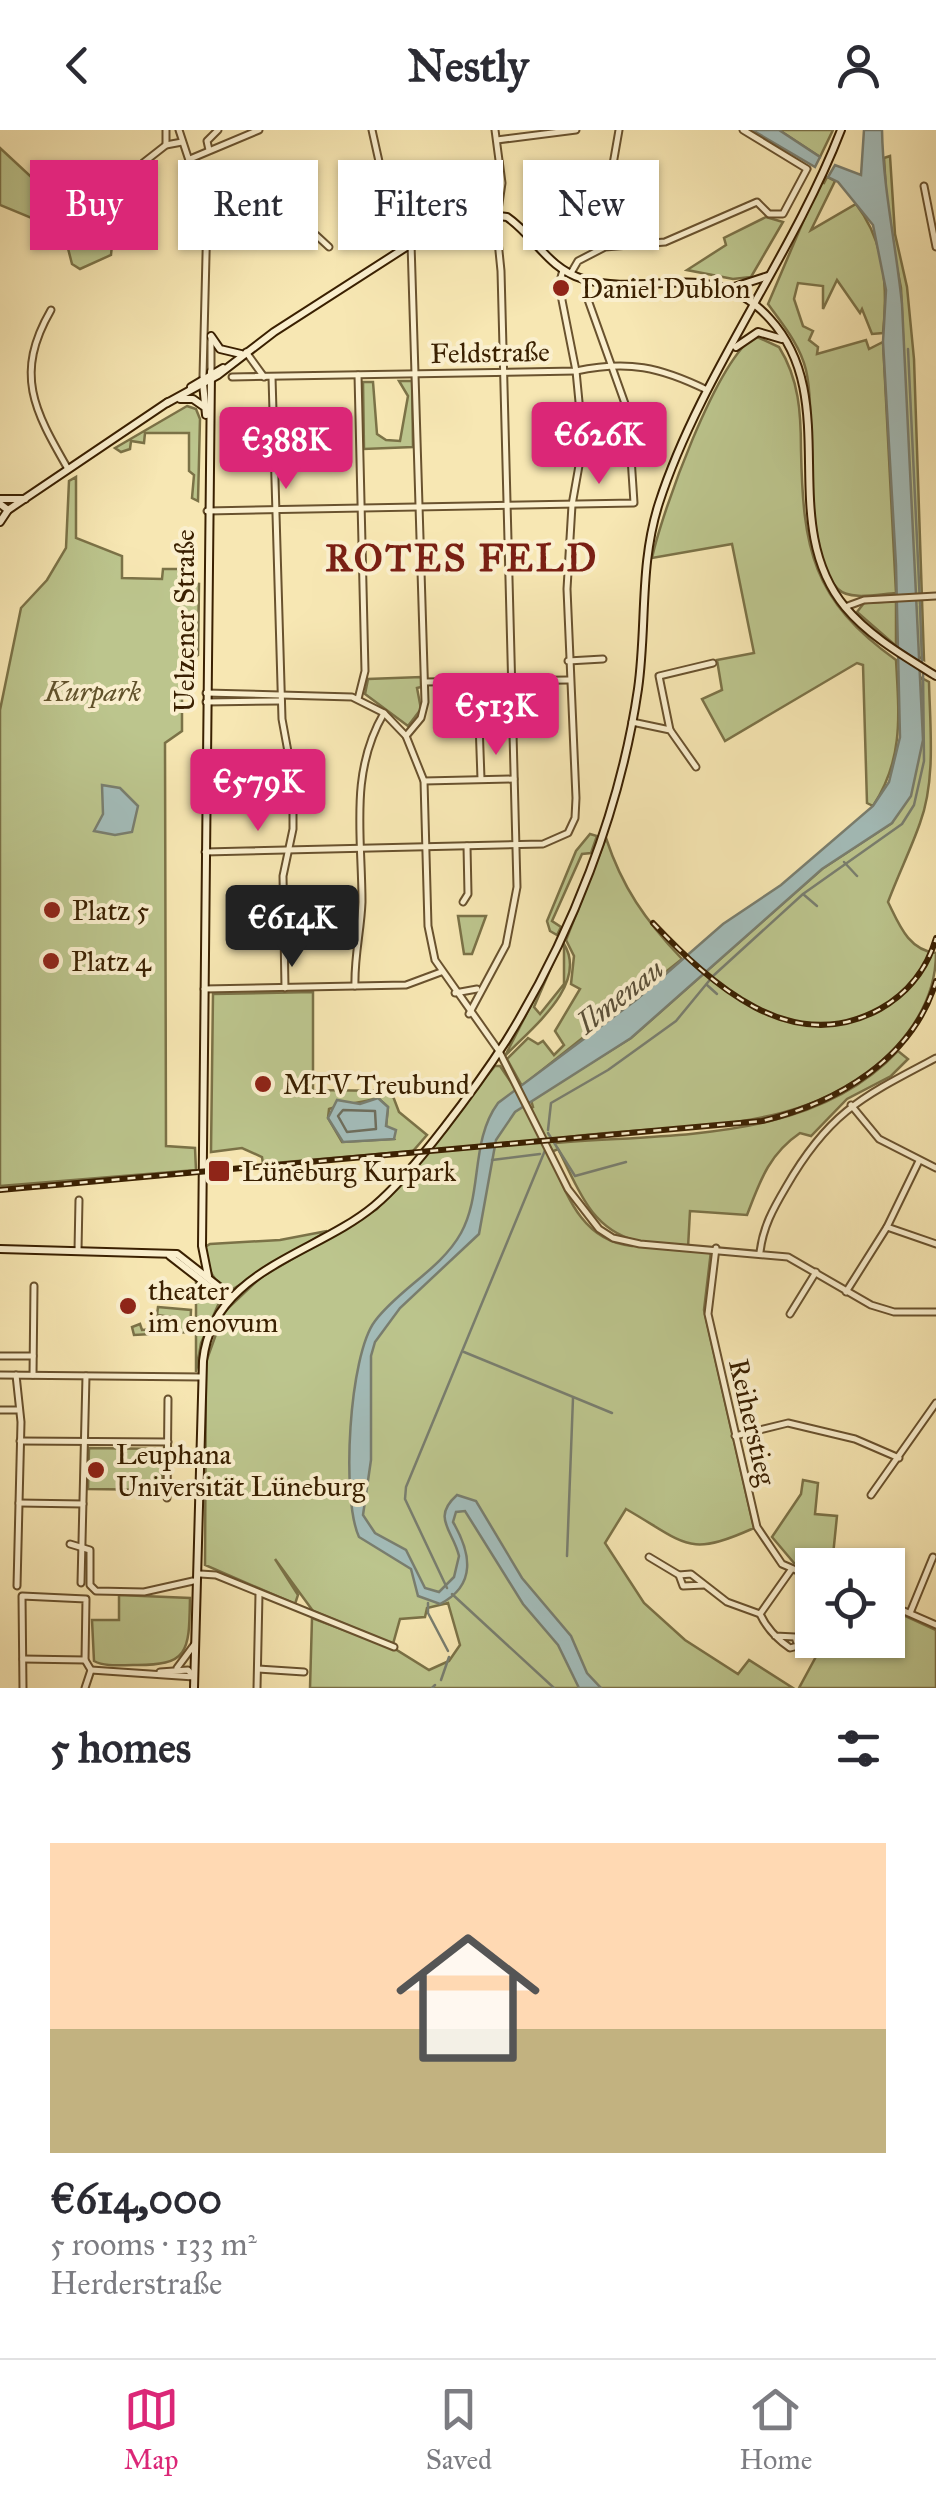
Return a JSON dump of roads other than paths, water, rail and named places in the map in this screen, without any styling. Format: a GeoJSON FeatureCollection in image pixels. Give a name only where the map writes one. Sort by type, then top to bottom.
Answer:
{"type":"FeatureCollection","features":[{"type":"Feature","properties":{"kind":"main road"},"geometry":{"type":"LineString","coordinates":[[194,1688],[200,1574],[202,1377],[208,1336],[230,1299],[260,1274],[375,1205],[499,1051],[555,950],[602,834],[632,722],[639,683],[649,536],[671,470],[841,130]]}},
{"type":"Feature","properties":{"kind":"main road"},"geometry":{"type":"LineString","coordinates":[[503,216],[566,272],[606,283],[691,280],[727,290],[754,304],[788,343],[806,391],[808,504],[813,539],[826,574],[845,607],[867,628],[936,676]]}},
{"type":"Feature","properties":{"kind":"main road"},"geometry":{"type":"LineString","coordinates":[[0,522],[8,510],[400,250]]}},
{"type":"Feature","properties":{"kind":"main road"},"geometry":{"type":"LineString","coordinates":[[727,290],[769,276]]}},
{"type":"Feature","properties":{"kind":"main road"},"geometry":{"type":"LineString","coordinates":[[731,350],[758,332],[767,332],[788,343]]}},
{"type":"Feature","properties":{"kind":"main road"},"geometry":{"type":"LineString","coordinates":[[209,334],[220,349],[244,353]]}},
{"type":"Feature","properties":{"kind":"main road"},"geometry":{"type":"LineString","coordinates":[[167,403],[207,378]]}},
{"type":"Feature","properties":{"kind":"main road","name":"Uelzener Straße"},"geometry":{"type":"LineString","coordinates":[[207,378],[203,406],[207,416]]}},
{"type":"Feature","properties":{"kind":"main road","name":"Uelzener Straße"},"geometry":{"type":"LineString","coordinates":[[207,378],[210,511],[202,1246],[208,1276]]}},
{"type":"Feature","properties":{"kind":"main road"},"geometry":{"type":"LineString","coordinates":[[178,399],[193,399],[203,406]]}},
{"type":"Feature","properties":{"kind":"main road"},"geometry":{"type":"LineString","coordinates":[[0,501],[36,495]]}},
{"type":"Feature","properties":{"kind":"main road"},"geometry":{"type":"LineString","coordinates":[[0,501],[8,510]]}},
{"type":"Feature","properties":{"kind":"main road"},"geometry":{"type":"LineString","coordinates":[[185,1257],[202,1246]]}},
{"type":"Feature","properties":{"kind":"main road","name":"Uelzener Straße"},"geometry":{"type":"LineString","coordinates":[[196,1269],[202,1246]]}},
{"type":"Feature","properties":{"kind":"main road"},"geometry":{"type":"LineString","coordinates":[[0,1249],[156,1252],[185,1257],[230,1299]]}},
{"type":"Feature","properties":{"kind":"main road"},"geometry":{"type":"LineString","coordinates":[[156,1252],[208,1276],[230,1299]]}},
{"type":"Feature","properties":{"kind":"main road"},"geometry":{"type":"LineString","coordinates":[[196,1269],[203,1259]]}},
{"type":"Feature","properties":{"kind":"street"},"geometry":{"type":"LineString","coordinates":[[209,150],[207,141],[218,130]]}},
{"type":"Feature","properties":{"kind":"street"},"geometry":{"type":"LineString","coordinates":[[175,134],[190,159],[259,130]]}},
{"type":"Feature","properties":{"kind":"street"},"geometry":{"type":"LineString","coordinates":[[372,130],[379,160]]}},
{"type":"Feature","properties":{"kind":"street"},"geometry":{"type":"LineString","coordinates":[[495,130],[499,160]]}},
{"type":"Feature","properties":{"kind":"street"},"geometry":{"type":"LineString","coordinates":[[497,140],[576,130]]}},
{"type":"Feature","properties":{"kind":"street"},"geometry":{"type":"LineString","coordinates":[[614,160],[619,130]]}},
{"type":"Feature","properties":{"kind":"street"},"geometry":{"type":"LineString","coordinates":[[659,243],[757,202],[769,214],[780,216],[807,169],[743,130]]}},
{"type":"Feature","properties":{"kind":"street"},"geometry":{"type":"LineString","coordinates":[[147,160],[175,134]]}},
{"type":"Feature","properties":{"kind":"street"},"geometry":{"type":"LineString","coordinates":[[166,146],[175,134]]}},
{"type":"Feature","properties":{"kind":"street"},"geometry":{"type":"LineString","coordinates":[[924,186],[936,247]]}},
{"type":"Feature","properties":{"kind":"street"},"geometry":{"type":"LineString","coordinates":[[318,237],[328,247]]}},
{"type":"Feature","properties":{"kind":"street"},"geometry":{"type":"LineString","coordinates":[[207,250],[207,378]]}},
{"type":"Feature","properties":{"kind":"street"},"geometry":{"type":"LineString","coordinates":[[406,736],[423,713],[425,682],[411,250]]}},
{"type":"Feature","properties":{"kind":"street"},"geometry":{"type":"LineString","coordinates":[[469,1014],[499,959],[513,921],[516,845],[498,250]]}},
{"type":"Feature","properties":{"kind":"street"},"geometry":{"type":"LineString","coordinates":[[205,852],[516,845],[553,843],[568,833],[575,818],[568,661],[572,505],[583,443],[576,371],[559,284],[578,261],[598,250]]}},
{"type":"Feature","properties":{"kind":"street"},"geometry":{"type":"LineString","coordinates":[[210,511],[572,505],[636,500],[620,381],[587,297]]}},
{"type":"Feature","properties":{"kind":"street"},"geometry":{"type":"LineString","coordinates":[[52,310],[32,349],[29,385],[41,419],[70,471]]}},
{"type":"Feature","properties":{"kind":"street"},"geometry":{"type":"LineString","coordinates":[[244,353],[268,377],[281,693],[293,778],[293,828],[283,876],[284,988]]}},
{"type":"Feature","properties":{"kind":"street","name":"Feldstraße"},"geometry":{"type":"LineString","coordinates":[[232,377],[576,371],[613,364],[656,367],[710,392]]}},
{"type":"Feature","properties":{"kind":"street"},"geometry":{"type":"LineString","coordinates":[[358,375],[365,671],[358,699]]}},
{"type":"Feature","properties":{"kind":"street"},"geometry":{"type":"LineString","coordinates":[[845,607],[864,600],[936,596]]}},
{"type":"Feature","properties":{"kind":"street"},"geometry":{"type":"LineString","coordinates":[[568,661],[603,659]]}},
{"type":"Feature","properties":{"kind":"street"},"geometry":{"type":"LineString","coordinates":[[696,767],[670,730],[659,676],[713,663]]}},
{"type":"Feature","properties":{"kind":"street"},"geometry":{"type":"LineString","coordinates":[[425,682],[570,680]]}},
{"type":"Feature","properties":{"kind":"street"},"geometry":{"type":"LineString","coordinates":[[206,698],[281,693],[358,699],[384,712],[406,736],[424,781],[430,937],[440,972],[499,1051],[531,1108],[568,1189],[604,1234],[640,1244],[788,1257],[883,1309],[936,1312]]}},
{"type":"Feature","properties":{"kind":"street"},"geometry":{"type":"LineString","coordinates":[[206,698],[282,701]]}},
{"type":"Feature","properties":{"kind":"street"},"geometry":{"type":"LineString","coordinates":[[355,986],[354,946],[362,905],[362,761],[384,712]]}},
{"type":"Feature","properties":{"kind":"street"},"geometry":{"type":"LineString","coordinates":[[479,722],[482,779]]}},
{"type":"Feature","properties":{"kind":"street"},"geometry":{"type":"LineString","coordinates":[[632,722],[670,730]]}},
{"type":"Feature","properties":{"kind":"street"},"geometry":{"type":"LineString","coordinates":[[424,781],[514,779]]}},
{"type":"Feature","properties":{"kind":"street"},"geometry":{"type":"LineString","coordinates":[[463,902],[468,894],[467,846]]}},
{"type":"Feature","properties":{"kind":"street"},"geometry":{"type":"LineString","coordinates":[[204,989],[412,984],[440,972]]}},
{"type":"Feature","properties":{"kind":"street"},"geometry":{"type":"LineString","coordinates":[[455,994],[480,988]]}},
{"type":"Feature","properties":{"kind":"street"},"geometry":{"type":"LineString","coordinates":[[760,1252],[770,1215],[806,1152],[850,1105],[936,1058]]}},
{"type":"Feature","properties":{"kind":"street"},"geometry":{"type":"LineString","coordinates":[[850,1105],[879,1139],[936,1168]]}},
{"type":"Feature","properties":{"kind":"street"},"geometry":{"type":"LineString","coordinates":[[846,1292],[887,1226],[919,1161]]}},
{"type":"Feature","properties":{"kind":"street"},"geometry":{"type":"LineString","coordinates":[[78,1250],[79,1200]]}},
{"type":"Feature","properties":{"kind":"street"},"geometry":{"type":"LineString","coordinates":[[887,1226],[936,1244]]}},
{"type":"Feature","properties":{"kind":"street","name":"Reiherstieg"},"geometry":{"type":"LineString","coordinates":[[716,1248],[708,1308],[736,1436],[760,1534],[791,1570]]}},
{"type":"Feature","properties":{"kind":"street"},"geometry":{"type":"LineString","coordinates":[[790,1314],[816,1272]]}},
{"type":"Feature","properties":{"kind":"street"},"geometry":{"type":"LineString","coordinates":[[33,1375],[34,1286]]}},
{"type":"Feature","properties":{"kind":"street"},"geometry":{"type":"LineString","coordinates":[[0,1356],[33,1356]]}},
{"type":"Feature","properties":{"kind":"street"},"geometry":{"type":"LineString","coordinates":[[0,1375],[202,1377]]}},
{"type":"Feature","properties":{"kind":"street"},"geometry":{"type":"LineString","coordinates":[[16,1375],[20,1441],[17,1586]]}},
{"type":"Feature","properties":{"kind":"street"},"geometry":{"type":"LineString","coordinates":[[81,1584],[86,1376]]}},
{"type":"Feature","properties":{"kind":"street"},"geometry":{"type":"LineString","coordinates":[[168,1399],[168,1498]]}},
{"type":"Feature","properties":{"kind":"street"},"geometry":{"type":"LineString","coordinates":[[872,1495],[936,1403]]}},
{"type":"Feature","properties":{"kind":"street"},"geometry":{"type":"LineString","coordinates":[[0,1410],[18,1410]]}},
{"type":"Feature","properties":{"kind":"street"},"geometry":{"type":"LineString","coordinates":[[736,1436],[788,1423],[855,1438],[898,1458]]}},
{"type":"Feature","properties":{"kind":"street"},"geometry":{"type":"LineString","coordinates":[[20,1441],[168,1442]]}},
{"type":"Feature","properties":{"kind":"street"},"geometry":{"type":"LineString","coordinates":[[19,1503],[83,1504]]}},
{"type":"Feature","properties":{"kind":"street"},"geometry":{"type":"LineString","coordinates":[[70,1544],[82,1544]]}},
{"type":"Feature","properties":{"kind":"street"},"geometry":{"type":"LineString","coordinates":[[82,1544],[91,1555],[92,1589],[86,1599],[86,1660],[91,1670],[86,1688]]}},
{"type":"Feature","properties":{"kind":"street"},"geometry":{"type":"LineString","coordinates":[[650,1557],[679,1576],[683,1586],[704,1584]]}},
{"type":"Feature","properties":{"kind":"street"},"geometry":{"type":"LineString","coordinates":[[910,1613],[933,1557]]}},
{"type":"Feature","properties":{"kind":"street"},"geometry":{"type":"LineString","coordinates":[[760,1614],[791,1570],[795,1571]]}},
{"type":"Feature","properties":{"kind":"street"},"geometry":{"type":"LineString","coordinates":[[200,1574],[216,1574],[394,1647]]}},
{"type":"Feature","properties":{"kind":"street"},"geometry":{"type":"LineString","coordinates":[[679,1576],[690,1574],[727,1602],[760,1614],[775,1636]]}},
{"type":"Feature","properties":{"kind":"street"},"geometry":{"type":"LineString","coordinates":[[92,1589],[144,1592],[193,1582]]}},
{"type":"Feature","properties":{"kind":"street"},"geometry":{"type":"LineString","coordinates":[[257,1688],[262,1604],[258,1592]]}},
{"type":"Feature","properties":{"kind":"street"},"geometry":{"type":"LineString","coordinates":[[22,1688],[22,1596],[86,1599]]}},
{"type":"Feature","properties":{"kind":"street"},"geometry":{"type":"LineString","coordinates":[[905,1611],[936,1625]]}},
{"type":"Feature","properties":{"kind":"street"},"geometry":{"type":"LineString","coordinates":[[175,1670],[186,1661],[197,1638]]}},
{"type":"Feature","properties":{"kind":"street"},"geometry":{"type":"LineString","coordinates":[[23,1659],[86,1660]]}},
{"type":"Feature","properties":{"kind":"street"},"geometry":{"type":"LineString","coordinates":[[91,1670],[194,1676]]}},
{"type":"Feature","properties":{"kind":"street"},"geometry":{"type":"LineString","coordinates":[[152,1673],[188,1670],[194,1676]]}},
{"type":"Feature","properties":{"kind":"street"},"geometry":{"type":"LineString","coordinates":[[258,1670],[304,1672]]}},
{"type":"Feature","properties":{"kind":"water"},"geometry":{"type":"Polygon","coordinates":[[[752,130],[779,130],[820,157],[815,167],[752,130]]]}},
{"type":"Feature","properties":{"kind":"water"},"geometry":{"type":"Polygon","coordinates":[[[864,130],[882,130],[902,304],[923,740],[911,796],[892,823],[822,869],[631,1038],[515,1112],[496,1140],[479,1234],[400,1308],[375,1342],[371,1356],[371,1460],[363,1515],[375,1533],[406,1550],[425,1588],[439,1592],[454,1577],[459,1556],[446,1524],[449,1503],[457,1495],[476,1501],[522,1578],[571,1636],[587,1673],[601,1688],[579,1688],[558,1645],[523,1604],[465,1511],[456,1512],[453,1522],[467,1557],[465,1578],[460,1588],[440,1604],[418,1596],[411,1569],[359,1537],[353,1518],[349,1460],[359,1364],[375,1321],[453,1246],[461,1233],[472,1201],[483,1134],[498,1103],[636,1000],[723,924],[781,885],[873,806],[889,782],[900,737],[896,565],[883,342],[886,290],[873,225],[838,182],[828,177],[835,165],[861,175],[864,130]]]}},
{"type":"Feature","properties":{"kind":"water"},"geometry":{"type":"Polygon","coordinates":[[[102,785],[120,788],[138,806],[132,832],[115,835],[94,831],[103,814],[102,785]]]}},
{"type":"Feature","properties":{"kind":"water"},"geometry":{"type":"Polygon","coordinates":[[[378,1098],[388,1107],[386,1126],[396,1130],[394,1139],[343,1142],[328,1118],[337,1100],[360,1104],[378,1098]]]}},
{"type":"Feature","properties":{"kind":"waterway"},"geometry":{"type":"LineString","coordinates":[[908,349],[920,604]]}},
{"type":"Feature","properties":{"kind":"waterway"},"geometry":{"type":"LineString","coordinates":[[920,606],[922,662]]}},
{"type":"Feature","properties":{"kind":"waterway"},"geometry":{"type":"LineString","coordinates":[[548,1130],[551,1103],[608,1070],[676,1021],[713,976],[803,894],[902,824],[914,805],[924,761],[923,670]]}},
{"type":"Feature","properties":{"kind":"waterway"},"geometry":{"type":"LineString","coordinates":[[844,862],[857,876]]}},
{"type":"Feature","properties":{"kind":"waterway"},"geometry":{"type":"LineString","coordinates":[[803,894],[817,906]]}},
{"type":"Feature","properties":{"kind":"waterway"},"geometry":{"type":"LineString","coordinates":[[707,985],[717,994]]}},
{"type":"Feature","properties":{"kind":"waterway"},"geometry":{"type":"LineString","coordinates":[[548,1133],[575,1176],[626,1162]]}},
{"type":"Feature","properties":{"kind":"waterway"},"geometry":{"type":"LineString","coordinates":[[447,1588],[405,1499],[406,1487],[546,1148]]}},
{"type":"Feature","properties":{"kind":"waterway"},"geometry":{"type":"LineString","coordinates":[[492,1160],[540,1154]]}},
{"type":"Feature","properties":{"kind":"waterway"},"geometry":{"type":"LineString","coordinates":[[464,1352],[612,1413]]}},
{"type":"Feature","properties":{"kind":"waterway"},"geometry":{"type":"LineString","coordinates":[[567,1556],[573,1398]]}},
{"type":"Feature","properties":{"kind":"waterway"},"geometry":{"type":"LineString","coordinates":[[452,1594],[554,1688]]}},
{"type":"Feature","properties":{"kind":"waterway"},"geometry":{"type":"LineString","coordinates":[[428,1603],[428,1613],[448,1651]]}},
{"type":"Feature","properties":{"kind":"waterway"},"geometry":{"type":"LineString","coordinates":[[441,1680],[449,1657]]}},
{"type":"Feature","properties":{"kind":"waterway"},"geometry":{"type":"LineString","coordinates":[[432,1688],[435,1685]]}},
{"type":"Feature","properties":{"kind":"railway"},"geometry":{"type":"LineString","coordinates":[[653,923],[727,990],[784,1019],[815,1025],[847,1022],[890,1003],[922,970],[936,938]]}},
{"type":"Feature","properties":{"kind":"railway"},"geometry":{"type":"LineString","coordinates":[[0,1190],[762,1121],[818,1102],[869,1074],[910,1033],[936,981]]}},
{"type":"Feature","properties":{"kind":"place","name":"Daniel Dublon"},"geometry":{"type":"Point","coordinates":[561,288]}},
{"type":"Feature","properties":{"kind":"place","name":"Platz 5"},"geometry":{"type":"Point","coordinates":[52,910]}},
{"type":"Feature","properties":{"kind":"place","name":"Platz 4"},"geometry":{"type":"Point","coordinates":[51,961]}},
{"type":"Feature","properties":{"kind":"place","name":"MTV Treubund"},"geometry":{"type":"Point","coordinates":[263,1084]}},
{"type":"Feature","properties":{"kind":"place","name":"Lüneburg Kurpark"},"geometry":{"type":"Point","coordinates":[219,1171]}},
{"type":"Feature","properties":{"kind":"place","name":"theater im enovum"},"geometry":{"type":"Point","coordinates":[128,1306]}},
{"type":"Feature","properties":{"kind":"place","name":"Leuphana Universität Lüneburg"},"geometry":{"type":"Point","coordinates":[96,1470]}},
{"type":"Feature","properties":{"kind":"district","name":"ROTES FELD"},"geometry":{"type":"Point","coordinates":[462,558]}},
{"type":"Feature","properties":{"kind":"park label","name":"Kurpark"},"geometry":{"type":"Point","coordinates":[93,691]}},
{"type":"Feature","properties":{"kind":"water label","name":"Ilmenau"},"geometry":{"type":"Point","coordinates":[620,996]}}]}
